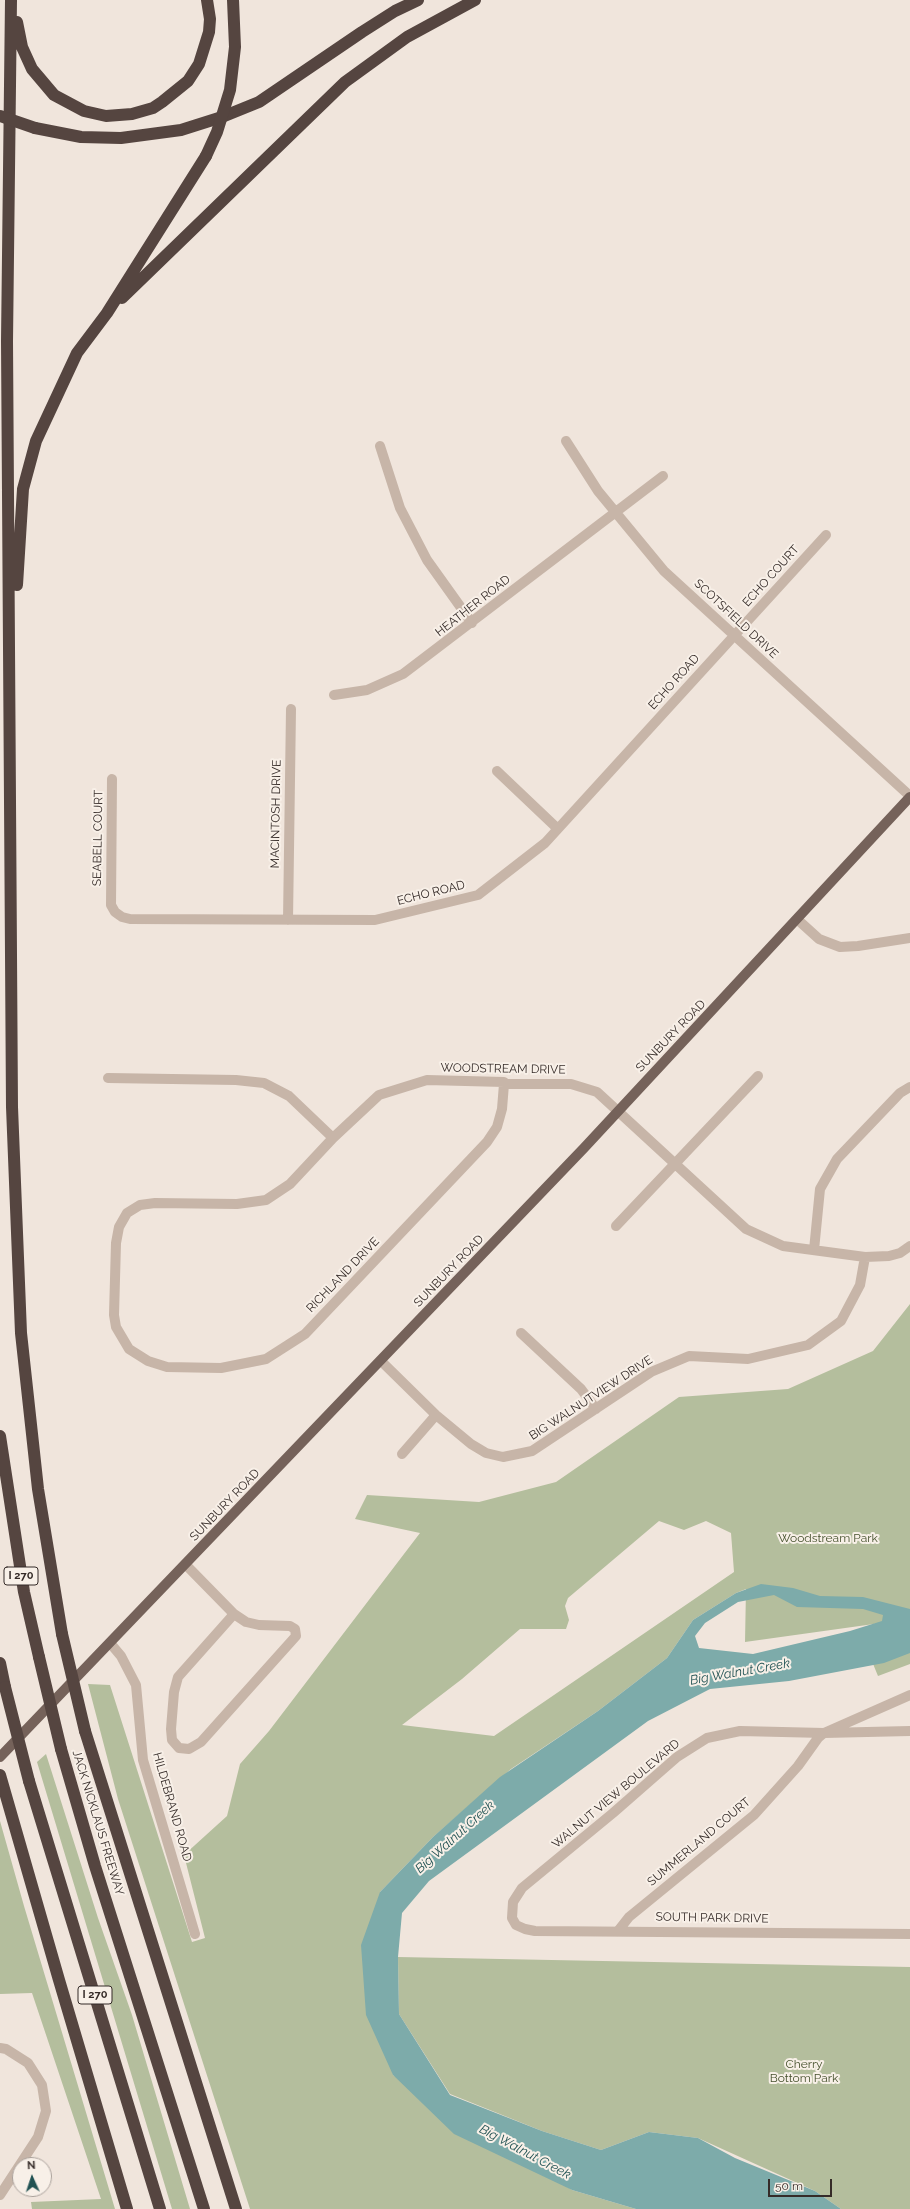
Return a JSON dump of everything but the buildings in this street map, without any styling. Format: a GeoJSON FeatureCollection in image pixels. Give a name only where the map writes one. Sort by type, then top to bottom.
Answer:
{"type":"FeatureCollection","features":[{"type":"Feature","properties":{"kind":"highway"},"geometry":{"type":"LineString","coordinates":[[12,0],[7,341],[12,1107],[21,1333],[38,1489],[62,1634],[85,1731],[236,2209]]}},
{"type":"Feature","properties":{"kind":"highway"},"geometry":{"type":"LineString","coordinates":[[15,0],[18,34],[22,47],[37,77],[63,101],[84,111],[106,116],[132,114],[153,108],[188,81],[199,64],[207,43],[210,19],[208,0]]}},
{"type":"Feature","properties":{"kind":"highway"},"geometry":{"type":"LineString","coordinates":[[10,754],[18,543],[23,489],[36,441],[77,353],[107,313],[206,156],[217,132],[230,90],[235,47],[233,0]]}},
{"type":"Feature","properties":{"kind":"highway"},"geometry":{"type":"LineString","coordinates":[[0,116],[35,128],[81,137],[121,138],[181,130],[222,117],[259,102],[362,32],[395,11],[418,0]]}},
{"type":"Feature","properties":{"kind":"highway"},"geometry":{"type":"LineString","coordinates":[[107,313],[345,82],[407,37],[475,0]]}},
{"type":"Feature","properties":{"kind":"highway","name":"JACK NICKLAUS FREEWAY"},"geometry":{"type":"LineString","coordinates":[[0,1436],[24,1592],[61,1749],[95,1866],[204,2209]]}},
{"type":"Feature","properties":{"kind":"highway","name":"I 270"},"geometry":{"type":"LineString","coordinates":[[0,1663],[29,1781],[160,2209]]}},
{"type":"Feature","properties":{"kind":"highway"},"geometry":{"type":"LineString","coordinates":[[0,1775],[127,2209]]}},
{"type":"Feature","properties":{"kind":"main road","name":"SUNBURY ROAD"},"geometry":{"type":"LineString","coordinates":[[0,1757],[381,1361],[798,920],[910,797]]}},
{"type":"Feature","properties":{"kind":"street","name":"SCOTSFIELD DRIVE"},"geometry":{"type":"LineString","coordinates":[[566,441],[598,491],[664,571],[910,797]]}},
{"type":"Feature","properties":{"kind":"street"},"geometry":{"type":"LineString","coordinates":[[380,446],[400,508],[423,553],[472,622]]}},
{"type":"Feature","properties":{"kind":"street","name":"HEATHER ROAD"},"geometry":{"type":"LineString","coordinates":[[334,695],[367,690],[403,674],[662,476]]}},
{"type":"Feature","properties":{"kind":"street","name":"ECHO COURT"},"geometry":{"type":"LineString","coordinates":[[735,635],[826,535]]}},
{"type":"Feature","properties":{"kind":"street","name":"ECHO ROAD"},"geometry":{"type":"LineString","coordinates":[[110,897],[111,905],[115,912],[122,917],[130,919],[376,920],[478,895],[545,843],[557,828],[735,635]]}},
{"type":"Feature","properties":{"kind":"street","name":"MACINTOSH DRIVE"},"geometry":{"type":"LineString","coordinates":[[288,920],[291,709]]}},
{"type":"Feature","properties":{"kind":"street"},"geometry":{"type":"LineString","coordinates":[[497,771],[557,828]]}},
{"type":"Feature","properties":{"kind":"street","name":"SEABELL COURT"},"geometry":{"type":"LineString","coordinates":[[110,897],[112,779]]}},
{"type":"Feature","properties":{"kind":"street"},"geometry":{"type":"LineString","coordinates":[[798,920],[819,939],[840,946],[858,946],[910,938]]}},
{"type":"Feature","properties":{"kind":"street"},"geometry":{"type":"LineString","coordinates":[[616,1226],[758,1076]]}},
{"type":"Feature","properties":{"kind":"street"},"geometry":{"type":"LineString","coordinates":[[108,1078],[236,1080],[264,1083],[289,1096],[333,1138]]}},
{"type":"Feature","properties":{"kind":"street","name":"WOODSTREAM DRIVE"},"geometry":{"type":"LineString","coordinates":[[128,1213],[140,1205],[155,1203],[237,1204],[266,1200],[290,1184],[333,1138],[379,1095],[427,1080],[504,1082],[504,1084],[571,1084],[597,1092],[746,1229],[783,1246],[865,1256],[889,1256],[900,1253],[910,1246]]}},
{"type":"Feature","properties":{"kind":"street","name":"RICHLAND DRIVE"},"geometry":{"type":"LineString","coordinates":[[128,1213],[119,1227],[116,1243],[114,1315],[116,1327],[129,1349],[148,1361],[167,1367],[221,1368],[266,1359],[305,1334],[487,1142],[498,1127],[502,1109],[504,1084]]}},
{"type":"Feature","properties":{"kind":"street"},"geometry":{"type":"LineString","coordinates":[[814,1250],[820,1189],[837,1159],[900,1093],[910,1087]]}},
{"type":"Feature","properties":{"kind":"street","name":"BIG WALNUTVIEW DRIVE"},"geometry":{"type":"LineString","coordinates":[[381,1361],[436,1415],[471,1444],[486,1453],[502,1457],[532,1451],[596,1410],[651,1372],[689,1356],[748,1359],[808,1345],[841,1321],[860,1285],[865,1256]]}},
{"type":"Feature","properties":{"kind":"street"},"geometry":{"type":"LineString","coordinates":[[521,1333],[581,1389],[596,1410]]}},
{"type":"Feature","properties":{"kind":"street"},"geometry":{"type":"LineString","coordinates":[[402,1454],[436,1415]]}},
{"type":"Feature","properties":{"kind":"street"},"geometry":{"type":"LineString","coordinates":[[186,1565],[234,1614],[246,1622],[259,1625],[290,1626],[295,1629],[296,1636],[201,1742],[189,1749],[179,1748],[172,1740],[171,1730],[176,1683],[183,1670],[234,1614]]}},
{"type":"Feature","properties":{"kind":"street","name":"HILDEBRAND ROAD"},"geometry":{"type":"LineString","coordinates":[[110,1643],[121,1656],[136,1685],[143,1760],[195,1934]]}},
{"type":"Feature","properties":{"kind":"street","name":"WALNUT VIEW BOULEVARD"},"geometry":{"type":"LineString","coordinates":[[516,1925],[512,1918],[513,1902],[522,1888],[677,1757],[707,1738],[740,1731],[824,1733],[910,1696]]}},
{"type":"Feature","properties":{"kind":"street"},"geometry":{"type":"LineString","coordinates":[[824,1733],[910,1732]]}},
{"type":"Feature","properties":{"kind":"street","name":"SUMMERLAND COURT"},"geometry":{"type":"LineString","coordinates":[[618,1931],[629,1917],[754,1815],[798,1766],[818,1738],[824,1733]]}},
{"type":"Feature","properties":{"kind":"street","name":"SOUTH PARK DRIVE"},"geometry":{"type":"LineString","coordinates":[[516,1925],[525,1930],[535,1931],[910,1934]]}},
{"type":"Feature","properties":{"kind":"street"},"geometry":{"type":"LineString","coordinates":[[0,2048],[6,2049],[28,2063],[42,2085],[46,2111],[38,2137],[0,2195]]}},
{"type":"Feature","properties":{"kind":"green space","name":"Woodstream Park"},"geometry":{"type":"Polygon","coordinates":[[[910,1304],[910,1664],[878,1676],[862,1637],[881,1623],[745,1642],[746,1589],[736,1593],[693,1620],[667,1658],[598,1711],[511,1769],[433,1837],[380,1892],[393,2075],[572,2190],[636,2209],[250,2209],[118,1799],[88,1684],[110,1685],[192,1942],[205,1938],[184,1855],[227,1816],[240,1764],[269,1731],[420,1533],[355,1519],[367,1495],[479,1502],[556,1482],[679,1397],[788,1389],[873,1351],[910,1304]],[[659,1521],[568,1598],[565,1606],[569,1620],[566,1629],[520,1629],[462,1679],[402,1725],[494,1736],[734,1572],[731,1533],[706,1521],[684,1530],[659,1521]]]}},
{"type":"Feature","properties":{"kind":"green space"},"geometry":{"type":"Polygon","coordinates":[[[46,1754],[98,1918],[132,2015],[190,2209],[172,2209],[37,1762],[46,1754]]]}},
{"type":"Feature","properties":{"kind":"green space"},"geometry":{"type":"Polygon","coordinates":[[[0,1821],[115,2209],[32,2209],[31,2202],[101,2199],[32,1993],[0,1994],[0,1821]]]}},
{"type":"Feature","properties":{"kind":"green space","name":"Cherry Bottom Park"},"geometry":{"type":"Polygon","coordinates":[[[398,1957],[910,1967],[910,2209],[841,2209],[815,2191],[698,2138],[649,2132],[601,2150],[542,2131],[450,2094],[399,2014],[398,1957]]]}},
{"type":"Feature","properties":{"kind":"water","name":"Big Walnut Creek"},"geometry":{"type":"Polygon","coordinates":[[[761,1584],[793,1588],[820,1596],[863,1597],[910,1609],[910,1653],[884,1663],[789,1681],[710,1689],[648,1721],[429,1881],[402,1913],[398,1957],[399,2014],[450,2095],[542,2131],[601,2150],[649,2132],[698,2138],[735,2158],[815,2191],[841,2209],[636,2209],[572,2190],[454,2134],[393,2075],[366,2015],[361,1945],[380,1892],[433,1837],[500,1777],[598,1711],[667,1658],[693,1620],[736,1593],[761,1584]],[[774,1595],[738,1602],[705,1623],[695,1636],[699,1648],[753,1654],[850,1631],[882,1621],[883,1615],[863,1609],[797,1607],[774,1595]]]}}]}
